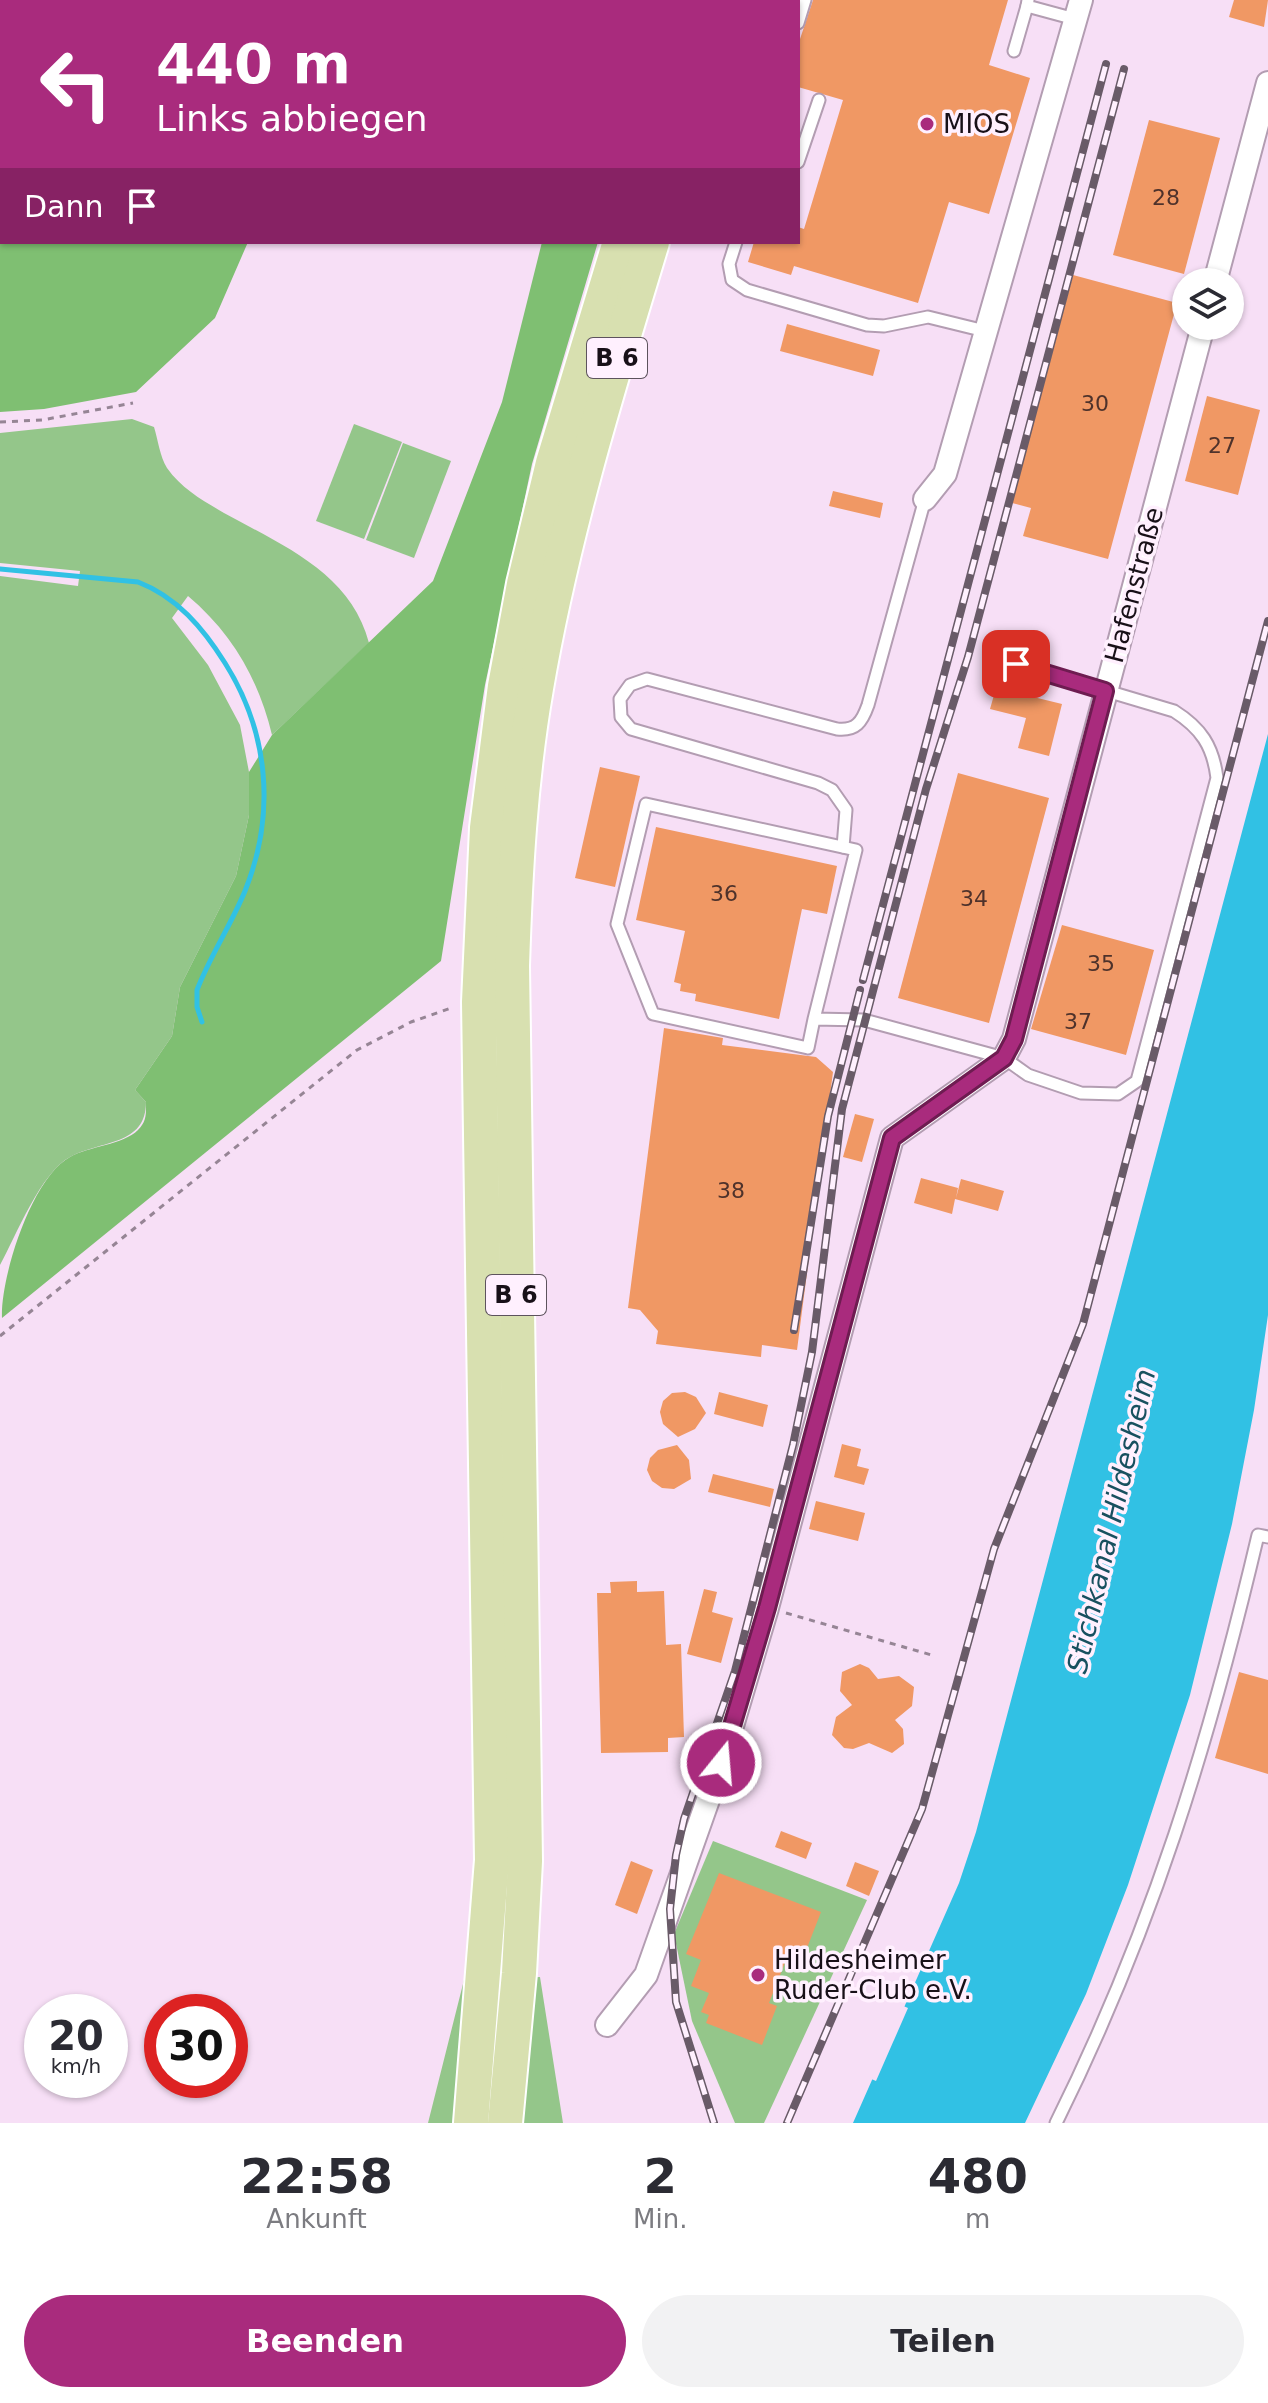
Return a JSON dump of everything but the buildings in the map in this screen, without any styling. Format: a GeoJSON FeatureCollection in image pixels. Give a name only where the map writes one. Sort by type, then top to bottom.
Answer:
{"type":"FeatureCollection","features":[{"type":"Feature","properties":{"kind":"main road","name":"B 6"},"geometry":{"type":"LineString","coordinates":[[471,2123],[492,1860],[479,1002],[487,828],[505,686],[553,463],[619,244]]}},
{"type":"Feature","properties":{"kind":"main road","name":"B 6"},"geometry":{"type":"LineString","coordinates":[[505,2123],[519,1973],[525,1861],[512,981],[517,833],[535,690],[554,592],[582,473],[651,244]]}},
{"type":"Feature","properties":{"kind":"street"},"geometry":{"type":"LineString","coordinates":[[925,499],[945,474],[1078,10]]}},
{"type":"Feature","properties":{"kind":"street"},"geometry":{"type":"LineString","coordinates":[[1219,268],[1268,83]]}},
{"type":"Feature","properties":{"kind":"street","name":"Hafenstraße"},"geometry":{"type":"LineString","coordinates":[[1004,1058],[1014,1039],[1199,340]]}},
{"type":"Feature","properties":{"kind":"street"},"geometry":{"type":"LineString","coordinates":[[607,2025],[646,1975],[721,1763],[767,1608],[892,1138],[1004,1058]]}},
{"type":"Feature","properties":{"kind":"lane"},"geometry":{"type":"LineString","coordinates":[[1014,51],[1028,3],[1078,10]]}},
{"type":"Feature","properties":{"kind":"lane"},"geometry":{"type":"LineString","coordinates":[[800,156],[819,100]]}},
{"type":"Feature","properties":{"kind":"lane"},"geometry":{"type":"LineString","coordinates":[[735,244],[729,264],[732,280],[747,290],[867,325],[884,326],[928,317],[985,331]]}},
{"type":"Feature","properties":{"kind":"lane"},"geometry":{"type":"LineString","coordinates":[[843,847],[846,810],[832,790],[818,783],[631,729],[621,717],[620,699],[630,685],[647,679],[837,729],[849,731],[857,726],[868,705],[925,499]]}},
{"type":"Feature","properties":{"kind":"lane"},"geometry":{"type":"LineString","coordinates":[[814,1019],[864,1020],[1004,1058],[1028,1075],[1051,1085],[1106,1096],[1128,1090],[1143,1068],[1217,778],[1207,741],[1193,723],[1157,704],[1016,664]]}},
{"type":"Feature","properties":{"kind":"lane"},"geometry":{"type":"LineString","coordinates":[[646,804],[856,850],[814,1019],[808,1048],[653,1014],[617,924],[646,804]]}},
{"type":"Feature","properties":{"kind":"lane"},"geometry":{"type":"LineString","coordinates":[[1056,2123],[1123,1980],[1171,1851],[1220,1694],[1258,1535],[1268,1537]]}},
{"type":"Feature","properties":{"kind":"path"},"geometry":{"type":"LineString","coordinates":[[0,422],[42,420],[133,403]]}},
{"type":"Feature","properties":{"kind":"path"},"geometry":{"type":"LineString","coordinates":[[0,1336],[357,1050],[411,1022],[479,1002]]}},
{"type":"Feature","properties":{"kind":"path"},"geometry":{"type":"LineString","coordinates":[[767,1608],[935,1656]]}},
{"type":"Feature","properties":{"kind":"green space"},"geometry":{"type":"Polygon","coordinates":[[[0,244],[247,244],[215,318],[136,392],[44,409],[0,412],[0,244]]]}},
{"type":"Feature","properties":{"kind":"green space"},"geometry":{"type":"Polygon","coordinates":[[[542,244],[597,244],[532,464],[485,685],[441,961],[2,1318],[6,1279],[13,1255],[31,1206],[43,1185],[56,1168],[70,1157],[124,1139],[143,1123],[146,1102],[135,1090],[172,1036],[180,987],[236,876],[249,815],[249,772],[272,735],[433,581],[502,402],[542,244]]]}},
{"type":"Feature","properties":{"kind":"green space"},"geometry":{"type":"Polygon","coordinates":[[[132,419],[154,427],[165,464],[186,488],[291,550],[331,580],[360,619],[369,643],[272,735],[260,695],[242,659],[218,626],[188,596],[172,618],[208,665],[240,725],[249,772],[249,815],[236,876],[180,987],[172,1036],[135,1090],[146,1102],[138,1127],[120,1140],[82,1152],[59,1165],[39,1190],[0,1265],[0,576],[78,586],[80,571],[0,563],[0,433],[132,419]]]}},
{"type":"Feature","properties":{"kind":"green space"},"geometry":{"type":"Polygon","coordinates":[[[354,424],[402,442],[364,539],[316,521],[354,424]]]}},
{"type":"Feature","properties":{"kind":"green space"},"geometry":{"type":"Polygon","coordinates":[[[403,443],[451,461],[414,558],[366,540],[403,443]]]}},
{"type":"Feature","properties":{"kind":"green space"},"geometry":{"type":"Polygon","coordinates":[[[487,996],[508,1978],[540,1977],[563,2123],[428,2123],[464,1980],[495,1979],[487,996]]]}},
{"type":"Feature","properties":{"kind":"green space","name":"Hildesheimer Ruder-Club e.V."},"geometry":{"type":"Polygon","coordinates":[[[713,1841],[867,1900],[764,2123],[735,2123],[692,2021],[674,1934],[713,1841]]]}},
{"type":"Feature","properties":{"kind":"water","name":"Stichkanal Hildesheim"},"geometry":{"type":"Polygon","coordinates":[[[1268,734],[1268,1315],[1232,1524],[1190,1695],[1128,1885],[1086,1994],[1025,2123],[853,2123],[959,1883],[976,1832],[1268,734]]]}},
{"type":"Feature","properties":{"kind":"pier"},"geometry":{"type":"Polygon","coordinates":[[[901,2005],[908,2008],[876,2081],[869,2078],[901,2005]]]}},
{"type":"Feature","properties":{"kind":"waterway"},"geometry":{"type":"LineString","coordinates":[[0,569],[138,582],[152,588],[177,605],[198,626],[240,690],[259,746],[264,803],[261,833],[245,891],[197,990],[197,1007],[202,1022]]}},
{"type":"Feature","properties":{"kind":"railway"},"geometry":{"type":"LineString","coordinates":[[863,980],[1106,64]]}},
{"type":"Feature","properties":{"kind":"railway"},"geometry":{"type":"LineString","coordinates":[[714,2123],[676,2002],[670,1909],[676,1855],[684,1819],[735,1671],[793,1445],[812,1352],[842,1109],[926,789],[968,657],[1124,69]]}},
{"type":"Feature","properties":{"kind":"railway"},"geometry":{"type":"LineString","coordinates":[[787,2123],[922,1809],[994,1549],[1083,1324],[1268,621]]}},
{"type":"Feature","properties":{"kind":"railway"},"geometry":{"type":"LineString","coordinates":[[794,1330],[828,1116],[860,990]]}},
{"type":"Feature","properties":{"kind":"place","name":"MIOS"},"geometry":{"type":"Point","coordinates":[927,124]}},
{"type":"Feature","properties":{"kind":"place","name":"Hildesheimer Ruder-Club e.V."},"geometry":{"type":"Point","coordinates":[758,1975]}},
{"type":"Feature","properties":{"kind":"route"},"geometry":{"type":"LineString","coordinates":[[721,1763],[767,1608],[892,1138],[1004,1058],[1014,1039],[1105,691],[1016,664]]}}]}
